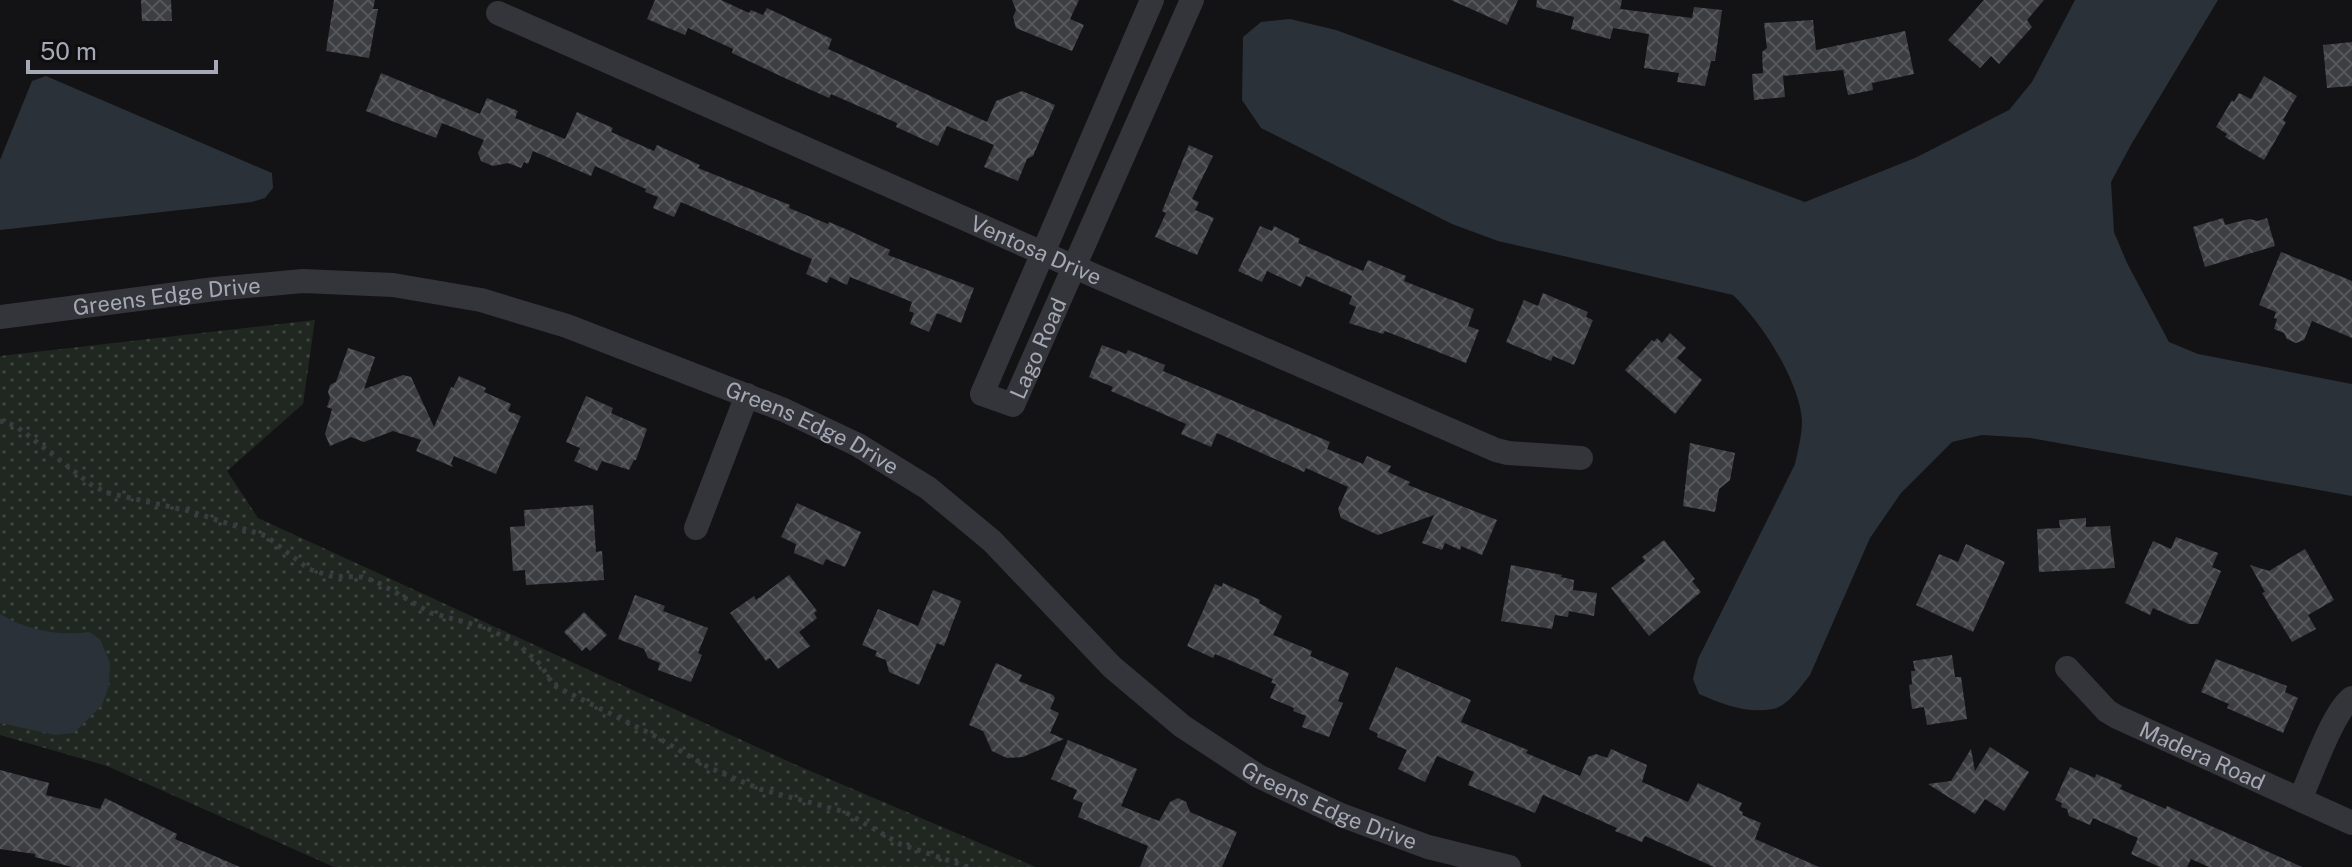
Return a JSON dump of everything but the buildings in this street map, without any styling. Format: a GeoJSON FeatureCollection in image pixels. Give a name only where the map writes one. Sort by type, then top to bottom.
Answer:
{"type":"FeatureCollection","features":[{"type":"Feature","properties":{"kind":"street","name":"Lago Road"},"geometry":{"type":"LineString","coordinates":[[1152,0],[982,394],[1013,405],[1192,0]]}},
{"type":"Feature","properties":{"kind":"street","name":"Ventosa Drive"},"geometry":{"type":"LineString","coordinates":[[498,13],[1496,450],[1581,458]]}},
{"type":"Feature","properties":{"kind":"street","name":"Greens Edge Drive"},"geometry":{"type":"LineString","coordinates":[[0,317],[215,289],[303,281],[393,285],[481,300],[567,326],[747,395],[858,445],[928,488],[992,541],[1112,667],[1182,726],[1258,776],[1341,815],[1428,847],[1509,867]]}},
{"type":"Feature","properties":{"kind":"street"},"geometry":{"type":"LineString","coordinates":[[696,528],[747,395]]}},
{"type":"Feature","properties":{"kind":"street","name":"Madera Road"},"geometry":{"type":"LineString","coordinates":[[2067,668],[2107,711],[2117,717],[2352,823]]}},
{"type":"Feature","properties":{"kind":"street"},"geometry":{"type":"LineString","coordinates":[[2300,799],[2336,720],[2352,698]]}},
{"type":"Feature","properties":{"kind":"path"},"geometry":{"type":"LineString","coordinates":[[0,421],[16,426],[93,486],[108,493],[189,511],[266,536],[309,569],[330,576],[362,577],[377,582],[431,613],[487,628],[519,645],[541,665],[553,685],[653,735],[710,768],[760,789],[845,812],[900,844],[968,867]]}},
{"type":"Feature","properties":{"kind":"shaded area"},"geometry":{"type":"Polygon","coordinates":[[[2075,0],[2218,0],[2111,182],[2114,232],[2169,342],[2198,354],[2352,384],[2352,496],[2031,438],[1982,435],[1952,442],[1901,493],[1870,538],[1810,675],[1794,695],[1773,709],[1754,710],[1717,701],[1699,694],[1693,679],[1698,659],[1795,464],[1801,432],[1800,405],[1787,371],[1767,336],[1744,307],[1733,295],[1498,241],[1452,224],[1261,128],[1242,100],[1243,37],[1261,22],[1290,19],[1336,30],[1805,202],[1915,158],[2009,110],[2032,82],[2075,0]]]}},
{"type":"Feature","properties":{"kind":"shaded area"},"geometry":{"type":"Polygon","coordinates":[[[46,76],[272,173],[273,188],[265,198],[252,202],[0,230],[0,160],[32,81],[46,76]]]}},
{"type":"Feature","properties":{"kind":"shaded area"},"geometry":{"type":"Polygon","coordinates":[[[315,320],[303,404],[227,471],[258,518],[794,764],[1036,867],[334,867],[107,766],[0,735],[0,356],[315,320]]]}},
{"type":"Feature","properties":{"kind":"shaded area"},"geometry":{"type":"Polygon","coordinates":[[[0,614],[32,628],[54,632],[89,632],[100,639],[110,663],[109,686],[102,705],[74,733],[55,735],[0,723],[0,614]]]}}]}
